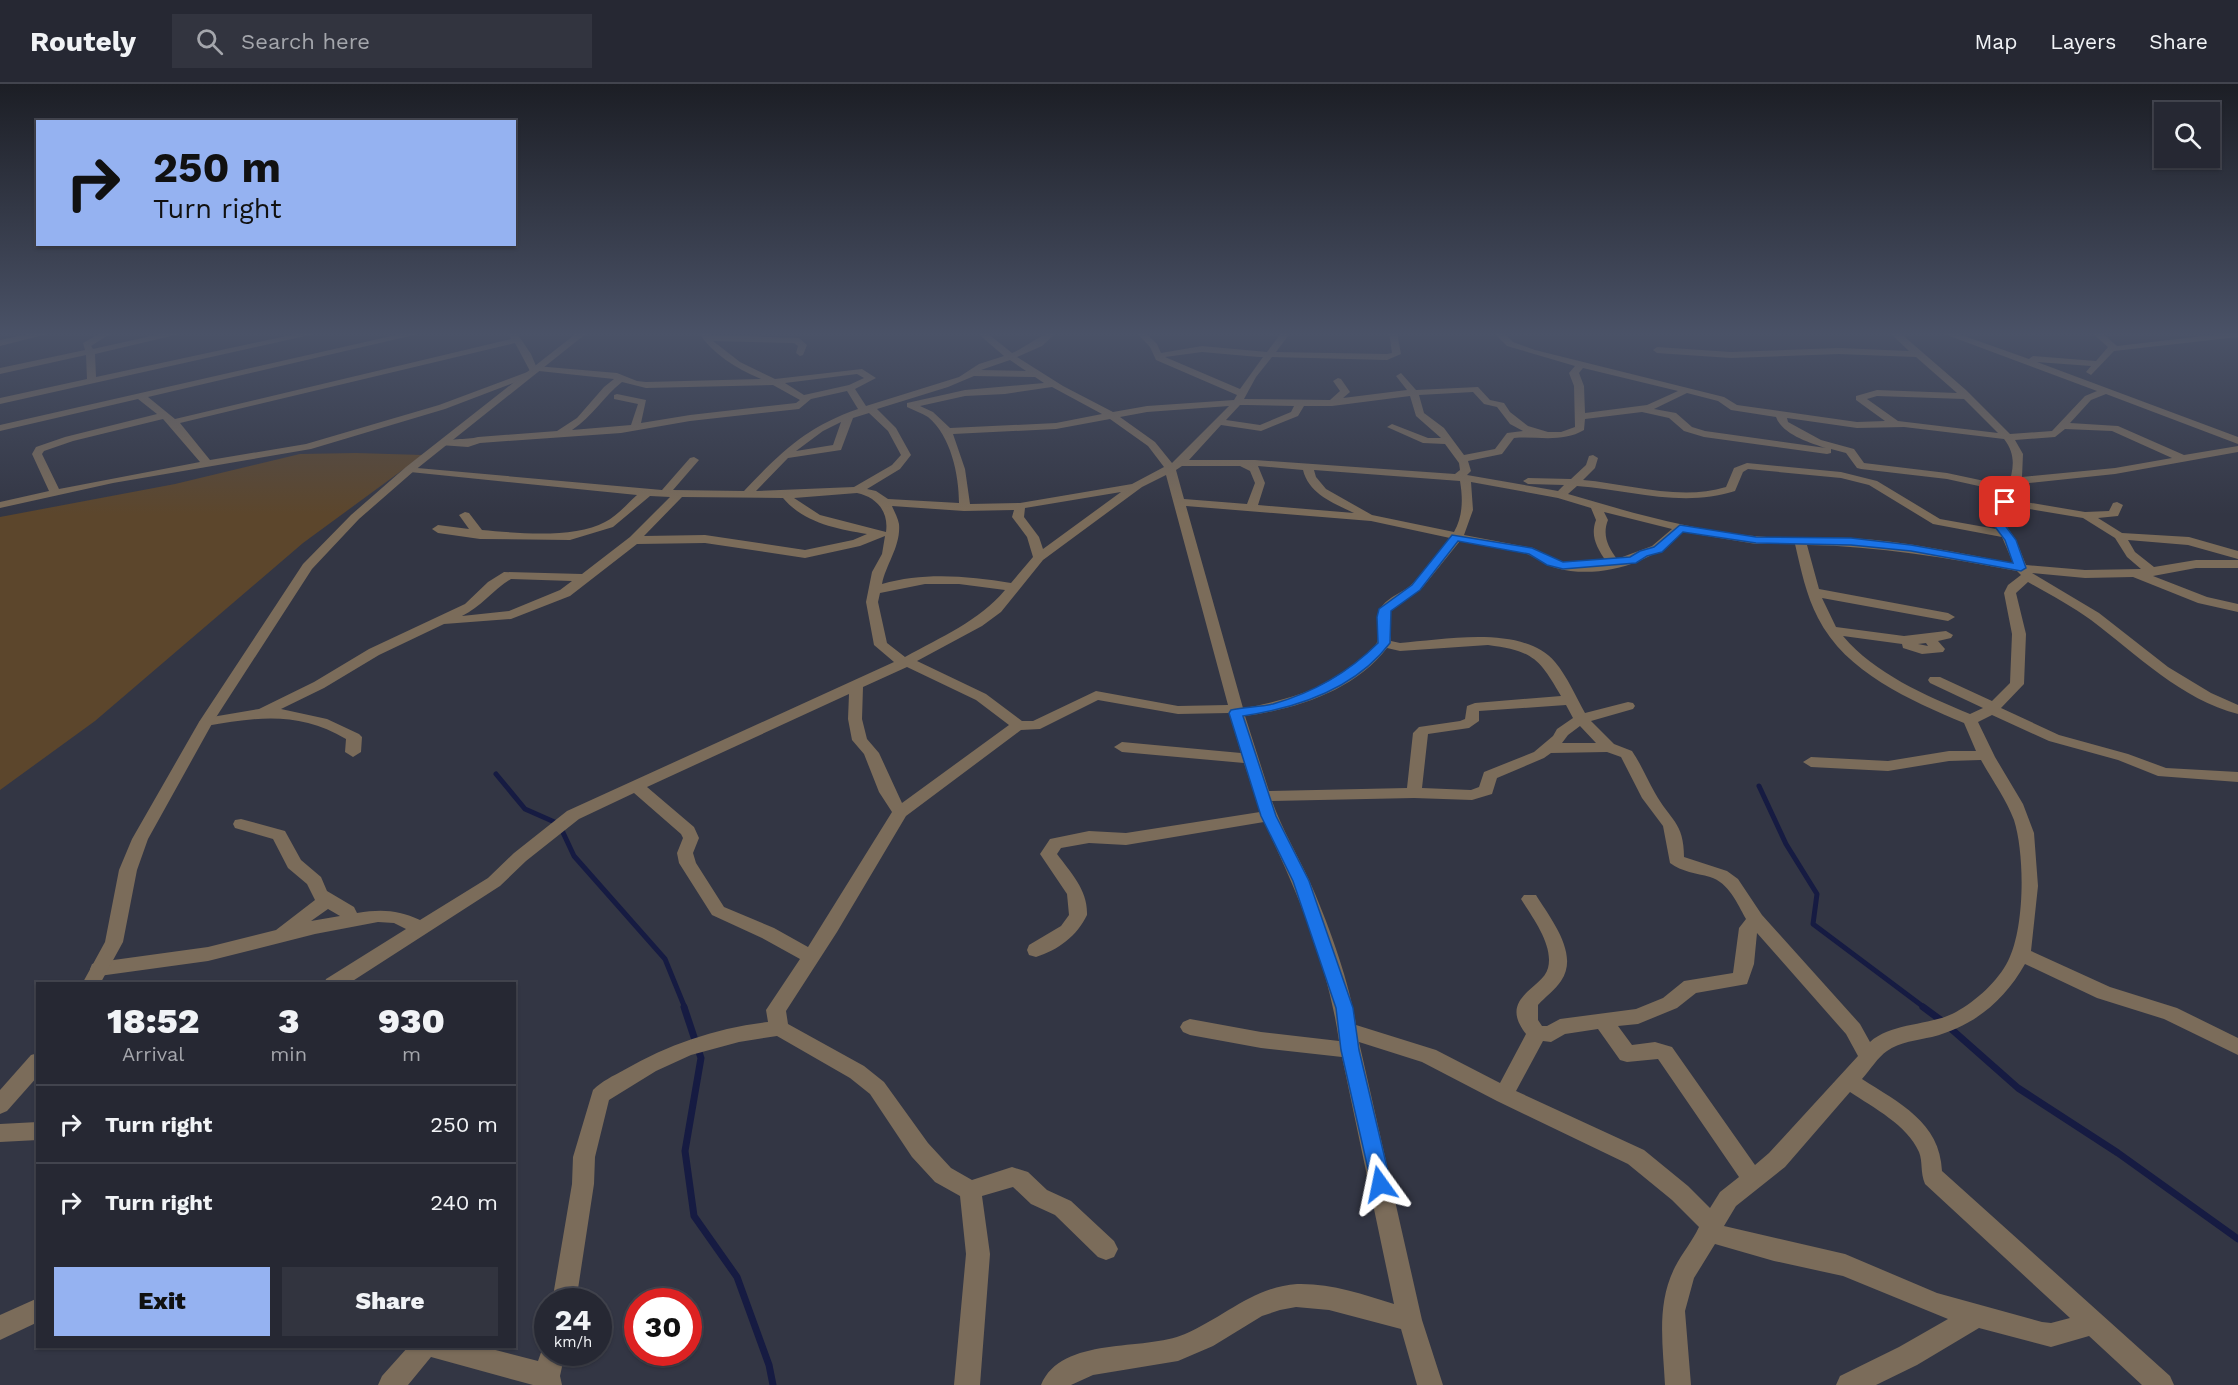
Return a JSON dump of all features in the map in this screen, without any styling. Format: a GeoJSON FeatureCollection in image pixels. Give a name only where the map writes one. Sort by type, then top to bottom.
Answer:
{"type":"FeatureCollection","features":[{"type":"Feature","properties":{"kind":"street"},"geometry":{"type":"LineString","coordinates":[[0,401],[38,393]]}},
{"type":"Feature","properties":{"kind":"street"},"geometry":{"type":"LineString","coordinates":[[0,428],[155,393]]}},
{"type":"Feature","properties":{"kind":"street"},"geometry":{"type":"LineString","coordinates":[[55,492],[37,453],[40,449],[69,439],[275,393]]}},
{"type":"Feature","properties":{"kind":"street"},"geometry":{"type":"LineString","coordinates":[[0,505],[55,492],[319,444],[442,407],[479,393]]}},
{"type":"Feature","properties":{"kind":"street"},"geometry":{"type":"LineString","coordinates":[[95,976],[114,942],[128,870],[140,839],[206,722],[307,567],[355,517],[410,469],[507,393]]}},
{"type":"Feature","properties":{"kind":"street"},"geometry":{"type":"LineString","coordinates":[[560,434],[581,420],[605,393]]}},
{"type":"Feature","properties":{"kind":"street"},"geometry":{"type":"LineString","coordinates":[[795,393],[807,398]]}},
{"type":"Feature","properties":{"kind":"street"},"geometry":{"type":"LineString","coordinates":[[444,443],[468,444],[478,440],[635,429],[697,418],[800,406],[807,398],[830,393]]}},
{"type":"Feature","properties":{"kind":"street"},"geometry":{"type":"LineString","coordinates":[[854,393],[868,411],[892,430],[906,455],[896,466],[857,490]]}},
{"type":"Feature","properties":{"kind":"street"},"geometry":{"type":"LineString","coordinates":[[748,493],[798,441],[848,418],[918,393]]}},
{"type":"Feature","properties":{"kind":"street"},"geometry":{"type":"LineString","coordinates":[[887,405],[910,405],[971,393]]}},
{"type":"Feature","properties":{"kind":"street"},"geometry":{"type":"LineString","coordinates":[[1069,393],[1112,417],[1151,444],[1175,466],[1180,502],[1235,711],[1269,816],[1301,881],[1344,1008],[1349,1041],[1410,1320],[1430,1385]]}},
{"type":"Feature","properties":{"kind":"street"},"geometry":{"type":"LineString","coordinates":[[1229,393],[1239,398]]}},
{"type":"Feature","properties":{"kind":"street"},"geometry":{"type":"LineString","coordinates":[[336,982],[419,927],[495,882],[520,857],[573,815],[906,662],[977,623],[996,609],[1039,557],[1138,485],[1175,466],[1218,422],[1242,393]]}},
{"type":"Feature","properties":{"kind":"street"},"geometry":{"type":"LineString","coordinates":[[1326,403],[1333,402],[1344,393]]}},
{"type":"Feature","properties":{"kind":"street"},"geometry":{"type":"LineString","coordinates":[[1414,393],[1419,414],[1440,430],[1460,459],[1466,471],[1460,478]]}},
{"type":"Feature","properties":{"kind":"street"},"geometry":{"type":"LineString","coordinates":[[947,431],[1056,426],[1147,409],[1239,398],[1300,404],[1420,393]]}},
{"type":"Feature","properties":{"kind":"street"},"geometry":{"type":"LineString","coordinates":[[1479,393],[1487,402],[1501,405],[1503,415],[1512,422],[1537,433]]}},
{"type":"Feature","properties":{"kind":"street"},"geometry":{"type":"LineString","coordinates":[[1460,459],[1498,452],[1511,435],[1578,431],[1579,393]]}},
{"type":"Feature","properties":{"kind":"street"},"geometry":{"type":"LineString","coordinates":[[1645,393],[1646,401],[1654,406]]}},
{"type":"Feature","properties":{"kind":"street"},"geometry":{"type":"LineString","coordinates":[[1580,417],[1616,415],[1629,410],[1654,406],[1681,393]]}},
{"type":"Feature","properties":{"kind":"street"},"geometry":{"type":"LineString","coordinates":[[1697,393],[1721,399],[1734,408],[1845,424],[1895,424],[2009,437],[2055,434],[2088,398],[2102,393]]}},
{"type":"Feature","properties":{"kind":"street"},"geometry":{"type":"LineString","coordinates":[[1895,424],[1859,398],[1877,393],[1965,396]]}},
{"type":"Feature","properties":{"kind":"street"},"geometry":{"type":"LineString","coordinates":[[1961,393],[2009,437],[2018,452],[2013,486],[2005,502],[1999,524],[2014,547],[2024,572],[2094,616],[2163,670],[2206,696],[2238,710]]}},
{"type":"Feature","properties":{"kind":"street"},"geometry":{"type":"LineString","coordinates":[[2111,393],[2238,441]]}},
{"type":"Feature","properties":{"kind":"street"},"geometry":{"type":"LineString","coordinates":[[140,396],[169,418],[207,463]]}},
{"type":"Feature","properties":{"kind":"street"},"geometry":{"type":"LineString","coordinates":[[617,397],[643,402],[635,429]]}},
{"type":"Feature","properties":{"kind":"street"},"geometry":{"type":"LineString","coordinates":[[1218,422],[1261,428],[1294,414],[1300,404]]}},
{"type":"Feature","properties":{"kind":"street"},"geometry":{"type":"LineString","coordinates":[[910,405],[930,414],[947,431],[954,446],[959,477],[966,489],[964,507]]}},
{"type":"Feature","properties":{"kind":"street"},"geometry":{"type":"LineString","coordinates":[[1629,410],[1672,415],[1688,429],[1704,434],[1853,454]]}},
{"type":"Feature","properties":{"kind":"street"},"geometry":{"type":"LineString","coordinates":[[1780,413],[1784,424],[1811,439],[1853,454],[1858,464],[1864,466],[2013,486],[2238,449]]}},
{"type":"Feature","properties":{"kind":"street"},"geometry":{"type":"LineString","coordinates":[[787,455],[839,447],[848,418]]}},
{"type":"Feature","properties":{"kind":"street"},"geometry":{"type":"LineString","coordinates":[[2061,426],[2114,428],[2181,458]]}},
{"type":"Feature","properties":{"kind":"street"},"geometry":{"type":"LineString","coordinates":[[1392,427],[1427,441],[1447,441]]}},
{"type":"Feature","properties":{"kind":"street"},"geometry":{"type":"LineString","coordinates":[[1773,467],[1787,446]]}},
{"type":"Feature","properties":{"kind":"street"},"geometry":{"type":"LineString","coordinates":[[1560,495],[1591,466],[1593,458]]}},
{"type":"Feature","properties":{"kind":"street"},"geometry":{"type":"LineString","coordinates":[[664,494],[694,460]]}},
{"type":"Feature","properties":{"kind":"street"},"geometry":{"type":"LineString","coordinates":[[1175,466],[1242,463],[1460,478],[1560,495],[1596,507],[1680,528],[1756,540],[1851,542],[1900,547],[2024,572],[2135,573],[2196,564],[2238,564]]}},
{"type":"Feature","properties":{"kind":"street"},"geometry":{"type":"LineString","coordinates":[[1242,463],[1256,469],[1259,477],[1252,507]]}},
{"type":"Feature","properties":{"kind":"street"},"geometry":{"type":"LineString","coordinates":[[1498,483],[1574,482],[1711,496],[1731,489],[1738,470],[1743,467],[1773,467],[1858,479],[1885,489],[1937,522],[2006,534]]}},
{"type":"Feature","properties":{"kind":"street"},"geometry":{"type":"LineString","coordinates":[[410,469],[664,494],[786,495],[857,490],[872,493],[885,502],[893,519],[885,534],[888,554],[878,572],[872,602],[881,645],[879,660],[862,682],[855,719],[860,740],[878,766],[887,792],[900,812]]}},
{"type":"Feature","properties":{"kind":"street"},"geometry":{"type":"LineString","coordinates":[[1308,469],[1310,480],[1318,488],[1371,518]]}},
{"type":"Feature","properties":{"kind":"street"},"geometry":{"type":"LineString","coordinates":[[881,645],[886,651],[906,662],[981,697],[1017,725],[1035,726],[1096,695],[1178,710],[1235,711],[1275,707],[1325,688],[1357,670],[1384,643],[1385,609],[1416,587],[1462,529],[1468,496],[1460,478]]}},
{"type":"Feature","properties":{"kind":"street"},"geometry":{"type":"LineString","coordinates":[[885,502],[964,507],[1020,506],[1138,485]]}},
{"type":"Feature","properties":{"kind":"street"},"geometry":{"type":"LineString","coordinates":[[438,529],[480,535],[570,536],[609,525],[647,493]]}},
{"type":"Feature","properties":{"kind":"street"},"geometry":{"type":"LineString","coordinates":[[441,622],[511,615],[565,593],[634,540],[679,494]]}},
{"type":"Feature","properties":{"kind":"street"},"geometry":{"type":"LineString","coordinates":[[786,495],[800,508],[823,520],[848,528],[885,534]]}},
{"type":"Feature","properties":{"kind":"street"},"geometry":{"type":"LineString","coordinates":[[1180,502],[1371,518],[1532,552],[1563,566],[1632,561],[1644,553],[1658,550],[1680,528]]}},
{"type":"Feature","properties":{"kind":"street"},"geometry":{"type":"LineString","coordinates":[[2005,502],[2085,515],[2114,514],[2117,505]]}},
{"type":"Feature","properties":{"kind":"street"},"geometry":{"type":"LineString","coordinates":[[1020,506],[1018,517],[1034,537],[1039,557]]}},
{"type":"Feature","properties":{"kind":"street"},"geometry":{"type":"LineString","coordinates":[[1596,507],[1602,520],[1599,528],[1601,545],[1613,563]]}},
{"type":"Feature","properties":{"kind":"street"},"geometry":{"type":"LineString","coordinates":[[465,515],[480,535]]}},
{"type":"Feature","properties":{"kind":"street"},"geometry":{"type":"LineString","coordinates":[[2085,515],[2119,536],[2132,554],[2153,572]]}},
{"type":"Feature","properties":{"kind":"street"},"geometry":{"type":"LineString","coordinates":[[634,540],[705,539],[805,554],[885,534]]}},
{"type":"Feature","properties":{"kind":"street"},"geometry":{"type":"LineString","coordinates":[[2119,536],[2188,541],[2238,555]]}},
{"type":"Feature","properties":{"kind":"street"},"geometry":{"type":"LineString","coordinates":[[1678,1385],[1673,1311],[1684,1273],[1728,1199],[1777,1160],[1868,1056],[1895,1037],[1963,1018],[1983,1004],[1997,990],[2021,954],[2027,912],[2028,846],[2023,822],[1986,755],[1970,720],[1931,704],[1881,675],[1856,656],[1833,630],[1814,592],[1800,542]]}},
{"type":"Feature","properties":{"kind":"street"},"geometry":{"type":"LineString","coordinates":[[1970,720],[1993,708],[2017,684],[2019,634],[2010,593],[2024,572]]}},
{"type":"Feature","properties":{"kind":"street"},"geometry":{"type":"LineString","coordinates":[[2135,573],[2204,600],[2238,609]]}},
{"type":"Feature","properties":{"kind":"street"},"geometry":{"type":"LineString","coordinates":[[206,722],[262,713],[319,685],[390,643],[470,607],[492,585],[513,574],[584,578]]}},
{"type":"Feature","properties":{"kind":"street"},"geometry":{"type":"LineString","coordinates":[[873,591],[918,580],[976,581],[1012,587]]}},
{"type":"Feature","properties":{"kind":"street"},"geometry":{"type":"LineString","coordinates":[[1814,592],[1948,617]]}},
{"type":"Feature","properties":{"kind":"street"},"geometry":{"type":"LineString","coordinates":[[1833,630],[1900,640],[1918,649],[1929,651],[1938,649],[1930,640],[1946,635]]}},
{"type":"Feature","properties":{"kind":"street"},"geometry":{"type":"LineString","coordinates":[[1384,643],[1400,647],[1468,640],[1504,642],[1523,646],[1549,663],[1581,719],[1609,747]]}},
{"type":"Feature","properties":{"kind":"street"},"geometry":{"type":"LineString","coordinates":[[1935,680],[2054,738],[2123,756],[2164,773],[2238,777]]}},
{"type":"Feature","properties":{"kind":"street"},"geometry":{"type":"LineString","coordinates":[[1414,793],[1420,733],[1424,730],[1464,725],[1472,721],[1472,709],[1475,707],[1570,700]]}},
{"type":"Feature","properties":{"kind":"street"},"geometry":{"type":"LineString","coordinates":[[1262,796],[1414,793],[1472,795],[1486,790],[1491,775],[1539,755],[1549,748],[1562,732],[1581,719],[1628,706]]}},
{"type":"Feature","properties":{"kind":"street"},"geometry":{"type":"LineString","coordinates":[[262,713],[340,728],[354,737],[353,752]]}},
{"type":"Feature","properties":{"kind":"street"},"geometry":{"type":"LineString","coordinates":[[779,1028],[776,1010],[812,957],[900,812],[1017,725]]}},
{"type":"Feature","properties":{"kind":"street"},"geometry":{"type":"LineString","coordinates":[[1122,747],[1250,759]]}},
{"type":"Feature","properties":{"kind":"street"},"geometry":{"type":"LineString","coordinates":[[1549,748],[1609,747],[1627,754],[1650,798],[1671,825],[1676,842],[1676,859],[1696,870],[1724,876],[1735,887],[1756,920],[1853,1029],[1868,1056]]}},
{"type":"Feature","properties":{"kind":"street"},"geometry":{"type":"LineString","coordinates":[[1811,762],[1888,766],[1949,756],[1986,755]]}},
{"type":"Feature","properties":{"kind":"street"},"geometry":{"type":"LineString","coordinates":[[636,786],[688,831],[690,838],[685,853],[688,863],[718,911],[768,933],[812,957]]}},
{"type":"Feature","properties":{"kind":"street"},"geometry":{"type":"LineString","coordinates":[[1036,951],[1062,936],[1078,922],[1079,906],[1076,893],[1048,854],[1056,843],[1089,837],[1126,840],[1269,816]]}},
{"type":"Feature","properties":{"kind":"street"},"geometry":{"type":"LineString","coordinates":[[241,824],[279,835],[294,864],[315,881],[320,894],[327,901],[342,907],[351,921]]}},
{"type":"Feature","properties":{"kind":"street"},"geometry":{"type":"LineString","coordinates":[[1530,898],[1549,932],[1558,962],[1555,974],[1528,1003],[1528,1022],[1537,1033],[1551,1034],[1560,1027],[1604,1022],[1658,1010],[1691,986],[1740,980],[1745,963],[1748,928],[1756,920]]}},
{"type":"Feature","properties":{"kind":"street"},"geometry":{"type":"LineString","coordinates":[[277,936],[327,901]]}},
{"type":"Feature","properties":{"kind":"street"},"geometry":{"type":"LineString","coordinates":[[95,976],[208,954],[277,936],[378,916],[396,917],[419,927]]}},
{"type":"Feature","properties":{"kind":"street"},"geometry":{"type":"LineString","coordinates":[[2021,954],[2104,993],[2170,1013],[2238,1047]]}},
{"type":"Feature","properties":{"kind":"street"},"geometry":{"type":"LineString","coordinates":[[1604,1022],[1627,1054],[1655,1050],[1665,1053],[1753,1180]]}},
{"type":"Feature","properties":{"kind":"street"},"geometry":{"type":"LineString","coordinates":[[1190,1027],[1261,1040],[1349,1041],[1429,1056],[1504,1095],[1636,1157],[1680,1193],[1710,1228],[1774,1250],[1845,1264],[1915,1296],[1976,1316],[2051,1335],[2092,1323]]}},
{"type":"Feature","properties":{"kind":"street"},"geometry":{"type":"LineString","coordinates":[[566,1288],[583,1184],[584,1157],[600,1096],[659,1058],[685,1047],[711,1038],[779,1028],[857,1072],[877,1088],[920,1150],[943,1175],[970,1190],[1017,1178],[1038,1197],[1063,1208],[1106,1249]]}},
{"type":"Feature","properties":{"kind":"street"},"geometry":{"type":"LineString","coordinates":[[1504,1095],[1537,1033]]}},
{"type":"Feature","properties":{"kind":"street"},"geometry":{"type":"LineString","coordinates":[[0,1105],[36,1063]]}},
{"type":"Feature","properties":{"kind":"street"},"geometry":{"type":"LineString","coordinates":[[1848,1080],[1896,1113],[1911,1127],[1931,1152],[1930,1172],[1933,1177],[2162,1385]]}},
{"type":"Feature","properties":{"kind":"street"},"geometry":{"type":"LineString","coordinates":[[0,1133],[36,1131]]}},
{"type":"Feature","properties":{"kind":"street"},"geometry":{"type":"LineString","coordinates":[[967,1385],[978,1254],[970,1190]]}},
{"type":"Feature","properties":{"kind":"street"},"geometry":{"type":"LineString","coordinates":[[1054,1385],[1056,1380],[1077,1368],[1126,1355],[1178,1349],[1214,1332],[1241,1313],[1280,1298],[1329,1298],[1410,1320]]}},
{"type":"Feature","properties":{"kind":"street"},"geometry":{"type":"LineString","coordinates":[[0,1328],[36,1310]]}},
{"type":"Feature","properties":{"kind":"street"},"geometry":{"type":"LineString","coordinates":[[1849,1385],[1908,1356],[1976,1316]]}},
{"type":"Feature","properties":{"kind":"street"},"geometry":{"type":"LineString","coordinates":[[392,1385],[423,1348]]}},
{"type":"Feature","properties":{"kind":"street"},"geometry":{"type":"LineString","coordinates":[[441,1348],[550,1371]]}},
{"type":"Feature","properties":{"kind":"shaded area"},"geometry":{"type":"Polygon","coordinates":[[[300,454],[423,455],[303,543],[95,721],[0,790],[0,517],[175,484],[300,454]]]}},
{"type":"Feature","properties":{"kind":"waterway"},"geometry":{"type":"LineString","coordinates":[[496,774],[525,809],[559,824],[574,856],[665,959],[685,1008]]}},
{"type":"Feature","properties":{"kind":"waterway"},"geometry":{"type":"LineString","coordinates":[[1759,786],[1786,844],[1817,894],[1813,924],[1925,1008]]}},
{"type":"Feature","properties":{"kind":"waterway"},"geometry":{"type":"LineString","coordinates":[[684,1007],[701,1058],[685,1151],[694,1216],[737,1277],[769,1365],[773,1385]]}},
{"type":"Feature","properties":{"kind":"waterway"},"geometry":{"type":"LineString","coordinates":[[1923,1007],[1942,1021]]}},
{"type":"Feature","properties":{"kind":"waterway"},"geometry":{"type":"LineString","coordinates":[[1949,1027],[2018,1088],[2118,1153],[2238,1239]]}},
{"type":"Feature","properties":{"kind":"route"},"geometry":{"type":"LineString","coordinates":[[1380,1184],[1350,1050],[1344,1008],[1301,881],[1269,816],[1236,713],[1258,711],[1305,697],[1357,670],[1378,652],[1384,643],[1385,609],[1416,587],[1456,537],[1532,552],[1563,566],[1632,561],[1644,553],[1658,550],[1680,528],[1756,540],[1833,541],[1911,548],[2021,568],[2010,540],[1999,524],[2005,502]]}}]}
